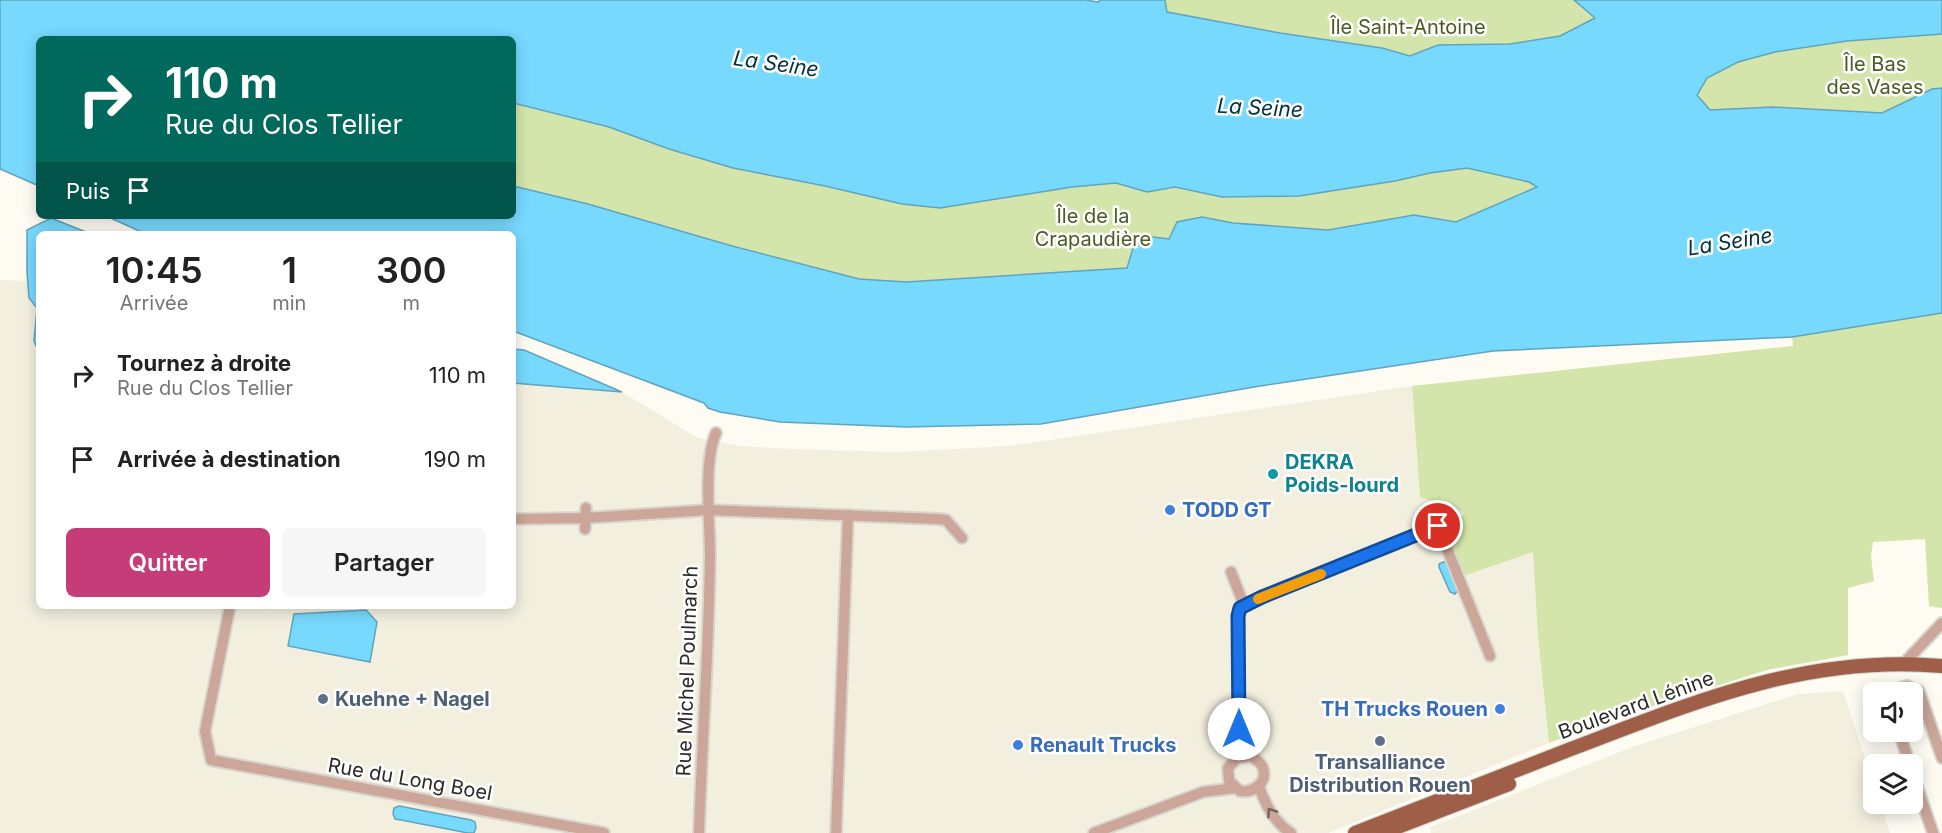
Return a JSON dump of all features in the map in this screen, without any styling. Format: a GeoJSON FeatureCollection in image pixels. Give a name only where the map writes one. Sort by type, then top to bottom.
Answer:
{"type":"FeatureCollection","features":[{"type":"Feature","properties":{"kind":"main road","name":"Boulevard Lénine"},"geometry":{"type":"LineString","coordinates":[[1355,833],[1679,708],[1738,689],[1788,676],[1833,668],[1908,663],[1942,666]]}},
{"type":"Feature","properties":{"kind":"main road","name":"Boulevard Lénine"},"geometry":{"type":"LineString","coordinates":[[1382,833],[1673,719],[1750,694],[1801,682],[1851,674],[1896,672],[1942,675]]}},
{"type":"Feature","properties":{"kind":"street","name":"Rue Michel Poulmarch"},"geometry":{"type":"LineString","coordinates":[[699,833],[710,556],[711,452],[716,433]]}},
{"type":"Feature","properties":{"kind":"street"},"geometry":{"type":"LineString","coordinates":[[516,519],[586,518],[709,510],[944,519],[962,538]]}},
{"type":"Feature","properties":{"kind":"street"},"geometry":{"type":"LineString","coordinates":[[836,833],[848,515]]}},
{"type":"Feature","properties":{"kind":"street"},"geometry":{"type":"LineString","coordinates":[[1235,759],[1239,729],[1238,616],[1240,608],[1438,526],[1491,656]]}},
{"type":"Feature","properties":{"kind":"street"},"geometry":{"type":"LineString","coordinates":[[1231,572],[1244,606]]}},
{"type":"Feature","properties":{"kind":"street","name":"Rue du Long Boel"},"geometry":{"type":"LineString","coordinates":[[229,609],[205,731],[211,760],[604,833]]}},
{"type":"Feature","properties":{"kind":"street"},"geometry":{"type":"LineString","coordinates":[[1908,663],[1908,659],[1942,623]]}},
{"type":"Feature","properties":{"kind":"street"},"geometry":{"type":"LineString","coordinates":[[1923,703],[1942,758]]}},
{"type":"Feature","properties":{"kind":"street"},"geometry":{"type":"LineString","coordinates":[[1239,729],[1250,756]]}},
{"type":"Feature","properties":{"kind":"street"},"geometry":{"type":"LineString","coordinates":[[1094,833],[1203,792],[1235,788],[1250,791],[1258,786],[1263,778],[1263,768],[1258,760],[1250,756],[1241,756],[1230,764],[1229,781],[1235,788]]}},
{"type":"Feature","properties":{"kind":"street"},"geometry":{"type":"LineString","coordinates":[[1203,792],[1228,772]]}},
{"type":"Feature","properties":{"kind":"street"},"geometry":{"type":"LineString","coordinates":[[1258,786],[1274,818],[1291,833]]}},
{"type":"Feature","properties":{"kind":"street"},"geometry":{"type":"LineString","coordinates":[[1923,804],[1933,833]]}},
{"type":"Feature","properties":{"kind":"shaded area"},"geometry":{"type":"Polygon","coordinates":[[[36,269],[36,609],[516,609],[516,349],[524,350],[622,392],[698,438],[740,446],[791,449],[897,452],[1009,446],[1412,386],[1420,497],[1470,513],[1531,504],[1538,637],[1549,743],[1328,833],[0,833],[0,280],[29,281],[36,269]]]}},
{"type":"Feature","properties":{"kind":"shaded area"},"geometry":{"type":"Polygon","coordinates":[[[1843,691],[1864,754],[1863,814],[1884,814],[1890,833],[1431,833],[1431,827],[1635,746],[1798,694],[1843,691]]]}},
{"type":"Feature","properties":{"kind":"green space","name":"Île Saint-Antoine"},"geometry":{"type":"Polygon","coordinates":[[[1165,0],[1574,0],[1596,18],[1560,36],[1510,44],[1438,45],[1410,56],[1382,48],[1280,33],[1166,12],[1165,0]]]}},
{"type":"Feature","properties":{"kind":"green space","name":"Île Bas des Vases"},"geometry":{"type":"Polygon","coordinates":[[[1942,34],[1942,88],[1932,89],[1882,113],[1773,107],[1709,110],[1697,95],[1707,78],[1738,62],[1775,52],[1847,41],[1942,34]]]}},
{"type":"Feature","properties":{"kind":"green space","name":"Île de la Crapaudière"},"geometry":{"type":"Polygon","coordinates":[[[516,104],[609,127],[669,149],[902,204],[1116,183],[1147,192],[1175,187],[1222,197],[1299,196],[1467,168],[1529,182],[1538,187],[1456,222],[1413,215],[1327,230],[1233,223],[1202,217],[1127,268],[906,282],[859,279],[732,246],[588,204],[516,187],[516,104]]]}},
{"type":"Feature","properties":{"kind":"green space"},"geometry":{"type":"Polygon","coordinates":[[[1942,313],[1942,608],[1929,606],[1925,539],[1873,542],[1871,556],[1874,581],[1848,588],[1848,655],[1767,670],[1643,709],[1549,743],[1538,637],[1533,552],[1463,576],[1450,546],[1464,512],[1420,497],[1412,386],[1793,346],[1792,337],[1942,313]]]}},
{"type":"Feature","properties":{"kind":"water","name":"La Seine"},"geometry":{"type":"Polygon","coordinates":[[[0,0],[1086,0],[1098,2],[1100,0],[1165,0],[1167,12],[1280,33],[1382,48],[1410,56],[1438,45],[1510,44],[1560,36],[1595,18],[1574,0],[1942,0],[1942,34],[1847,41],[1775,52],[1738,62],[1707,78],[1697,95],[1710,110],[1773,107],[1882,113],[1932,89],[1942,88],[1942,313],[1792,337],[1493,351],[1260,386],[1041,424],[906,427],[780,422],[708,408],[704,403],[516,332],[516,231],[139,231],[113,219],[516,219],[516,187],[588,204],[732,246],[859,279],[906,282],[1127,268],[1137,235],[1169,239],[1177,222],[1202,217],[1233,223],[1328,230],[1414,215],[1456,222],[1537,187],[1529,182],[1467,168],[1299,196],[1222,197],[1175,187],[1147,192],[1116,183],[1072,187],[940,208],[902,204],[733,168],[669,149],[609,127],[516,104],[516,36],[36,36],[36,185],[0,169],[0,0]]]}},
{"type":"Feature","properties":{"kind":"water"},"geometry":{"type":"Polygon","coordinates":[[[54,219],[84,231],[36,231],[36,307],[29,298],[27,230],[54,219]]]}},
{"type":"Feature","properties":{"kind":"water"},"geometry":{"type":"Polygon","coordinates":[[[36,319],[36,346],[34,341],[36,319]]]}},
{"type":"Feature","properties":{"kind":"water"},"geometry":{"type":"Polygon","coordinates":[[[516,349],[524,350],[622,392],[516,383],[516,349]]]}},
{"type":"Feature","properties":{"kind":"water"},"geometry":{"type":"Polygon","coordinates":[[[1447,563],[1458,590],[1455,594],[1450,592],[1439,567],[1439,564],[1447,563]]]}},
{"type":"Feature","properties":{"kind":"water"},"geometry":{"type":"Polygon","coordinates":[[[366,610],[377,622],[370,662],[288,646],[294,614],[366,610]]]}},
{"type":"Feature","properties":{"kind":"water"},"geometry":{"type":"Polygon","coordinates":[[[399,806],[471,820],[475,822],[476,828],[474,833],[468,833],[395,819],[394,808],[399,806]]]}},
{"type":"Feature","properties":{"kind":"slow traffic"},"geometry":{"type":"LineString","coordinates":[[1258,599],[1321,574]]}},
{"type":"Feature","properties":{"kind":"place","name":"DEKRA Poids-lourd"},"geometry":{"type":"Point","coordinates":[1273,474]}},
{"type":"Feature","properties":{"kind":"place","name":"TODD GT"},"geometry":{"type":"Point","coordinates":[1170,510]}},
{"type":"Feature","properties":{"kind":"place","name":"Kuehne + Nagel"},"geometry":{"type":"Point","coordinates":[323,699]}},
{"type":"Feature","properties":{"kind":"place","name":"TH Trucks Rouen"},"geometry":{"type":"Point","coordinates":[1500,709]}},
{"type":"Feature","properties":{"kind":"place","name":"Transalliance Distribution Rouen"},"geometry":{"type":"Point","coordinates":[1380,741]}},
{"type":"Feature","properties":{"kind":"place","name":"Renault Trucks"},"geometry":{"type":"Point","coordinates":[1018,745]}},
{"type":"Feature","properties":{"kind":"route"},"geometry":{"type":"LineString","coordinates":[[1239,729],[1238,616],[1240,608],[1438,526]]}}]}
